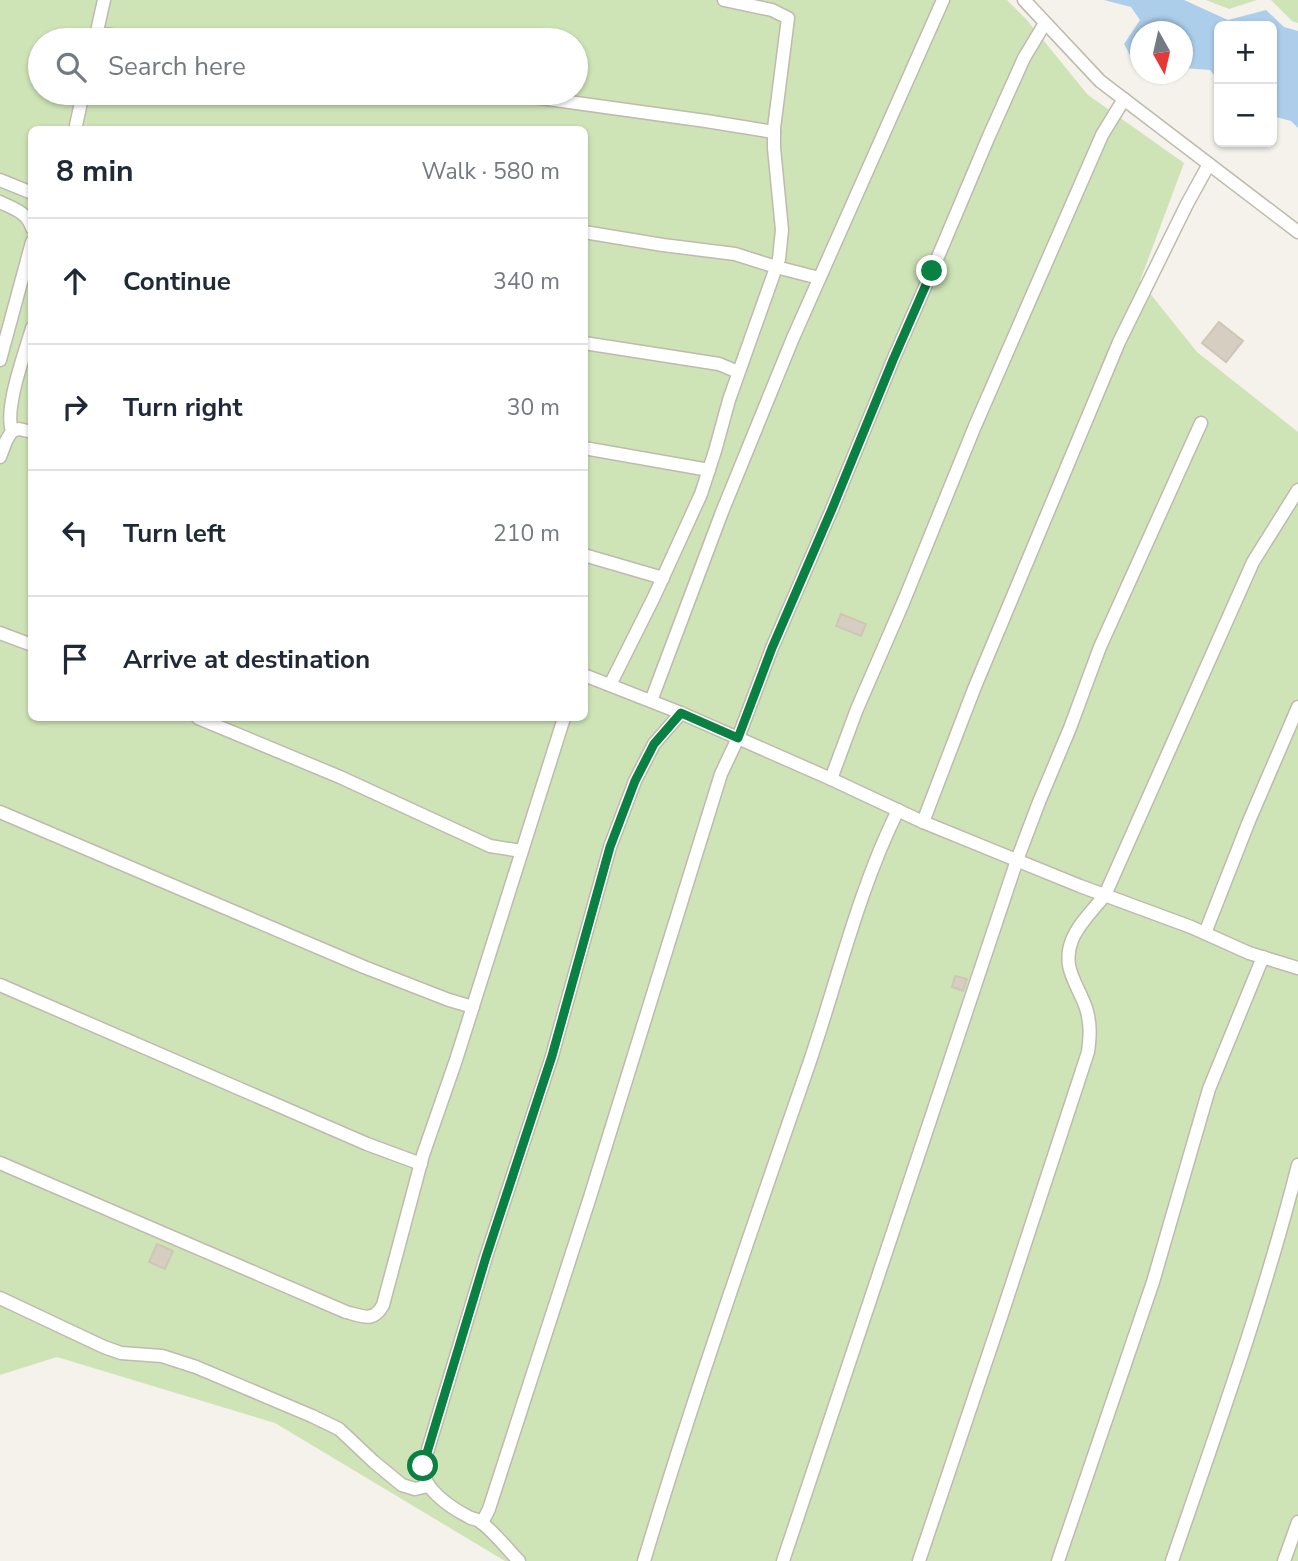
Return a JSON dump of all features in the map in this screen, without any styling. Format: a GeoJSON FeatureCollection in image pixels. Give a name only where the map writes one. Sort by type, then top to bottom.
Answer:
{"type":"FeatureCollection","features":[{"type":"Feature","properties":{"kind":"street"},"geometry":{"type":"LineString","coordinates":[[98,28],[104,0]]}},
{"type":"Feature","properties":{"kind":"street"},"geometry":{"type":"LineString","coordinates":[[610,685],[685,531],[709,470],[738,372],[779,260],[782,230],[774,132],[788,18],[772,10],[724,0]]}},
{"type":"Feature","properties":{"kind":"street"},"geometry":{"type":"LineString","coordinates":[[651,701],[722,512],[819,278],[943,0]]}},
{"type":"Feature","properties":{"kind":"street"},"geometry":{"type":"LineString","coordinates":[[1024,0],[1100,81],[1298,232]]}},
{"type":"Feature","properties":{"kind":"street"},"geometry":{"type":"LineString","coordinates":[[482,1523],[489,1510],[582,1222],[721,774],[893,360],[1019,69],[1045,23]]}},
{"type":"Feature","properties":{"kind":"street"},"geometry":{"type":"LineString","coordinates":[[831,779],[857,709],[981,413],[1102,135],[1124,99]]}},
{"type":"Feature","properties":{"kind":"street"},"geometry":{"type":"LineString","coordinates":[[76,126],[80,105]]}},
{"type":"Feature","properties":{"kind":"street"},"geometry":{"type":"LineString","coordinates":[[588,105],[774,132]]}},
{"type":"Feature","properties":{"kind":"street"},"geometry":{"type":"LineString","coordinates":[[923,822],[974,689],[1119,342],[1209,163]]}},
{"type":"Feature","properties":{"kind":"street"},"geometry":{"type":"LineString","coordinates":[[0,180],[28,190]]}},
{"type":"Feature","properties":{"kind":"street"},"geometry":{"type":"LineString","coordinates":[[0,202],[21,212],[28,220]]}},
{"type":"Feature","properties":{"kind":"street"},"geometry":{"type":"LineString","coordinates":[[588,233],[736,254],[819,278]]}},
{"type":"Feature","properties":{"kind":"street"},"geometry":{"type":"LineString","coordinates":[[0,360],[28,257]]}},
{"type":"Feature","properties":{"kind":"street"},"geometry":{"type":"LineString","coordinates":[[0,457],[12,431],[10,417],[14,390],[28,342]]}},
{"type":"Feature","properties":{"kind":"street"},"geometry":{"type":"LineString","coordinates":[[588,344],[719,364],[738,372]]}},
{"type":"Feature","properties":{"kind":"street"},"geometry":{"type":"LineString","coordinates":[[783,1561],[1017,860],[1100,648],[1201,423]]}},
{"type":"Feature","properties":{"kind":"street"},"geometry":{"type":"LineString","coordinates":[[12,431],[28,431]]}},
{"type":"Feature","properties":{"kind":"street"},"geometry":{"type":"LineString","coordinates":[[588,449],[709,470]]}},
{"type":"Feature","properties":{"kind":"street"},"geometry":{"type":"LineString","coordinates":[[919,1561],[1088,1052],[1091,1031],[1086,1008],[1071,976],[1068,959],[1071,942],[1079,927],[1105,895],[1253,562],[1298,490]]}},
{"type":"Feature","properties":{"kind":"street"},"geometry":{"type":"LineString","coordinates":[[588,556],[663,578]]}},
{"type":"Feature","properties":{"kind":"street"},"geometry":{"type":"LineString","coordinates":[[0,633],[28,644]]}},
{"type":"Feature","properties":{"kind":"street"},"geometry":{"type":"LineString","coordinates":[[588,677],[681,713],[923,822],[1263,957],[1298,968]]}},
{"type":"Feature","properties":{"kind":"street"},"geometry":{"type":"LineString","coordinates":[[1205,933],[1298,707]]}},
{"type":"Feature","properties":{"kind":"street"},"geometry":{"type":"LineString","coordinates":[[519,1561],[482,1523],[440,1498],[422,1475],[423,1466],[486,1257],[552,1056],[610,847],[635,781],[654,744],[681,713]]}},
{"type":"Feature","properties":{"kind":"street"},"geometry":{"type":"LineString","coordinates":[[205,721],[340,777],[490,846],[521,851]]}},
{"type":"Feature","properties":{"kind":"street"},"geometry":{"type":"LineString","coordinates":[[0,1163],[346,1312],[364,1317],[372,1317],[378,1313],[383,1305],[421,1164],[563,721]]}},
{"type":"Feature","properties":{"kind":"street"},"geometry":{"type":"LineString","coordinates":[[644,1561],[861,900],[898,810]]}},
{"type":"Feature","properties":{"kind":"street"},"geometry":{"type":"LineString","coordinates":[[0,812],[364,967],[473,1007]]}},
{"type":"Feature","properties":{"kind":"street"},"geometry":{"type":"LineString","coordinates":[[1058,1561],[1153,1283],[1209,1089],[1263,957]]}},
{"type":"Feature","properties":{"kind":"street"},"geometry":{"type":"LineString","coordinates":[[0,985],[367,1144],[421,1164]]}},
{"type":"Feature","properties":{"kind":"street"},"geometry":{"type":"LineString","coordinates":[[1172,1561],[1223,1415],[1283,1223],[1298,1165]]}},
{"type":"Feature","properties":{"kind":"street"},"geometry":{"type":"LineString","coordinates":[[0,1298],[104,1347],[121,1353],[162,1356],[196,1367],[312,1416],[339,1429],[402,1485],[415,1489],[428,1486]]}},
{"type":"Feature","properties":{"kind":"street"},"geometry":{"type":"LineString","coordinates":[[1284,1561],[1298,1522]]}},
{"type":"Feature","properties":{"kind":"green space"},"geometry":{"type":"Polygon","coordinates":[[[0,0],[1007,0],[1026,19],[1088,95],[1184,163],[1140,281],[1197,352],[1298,432],[1298,1561],[505,1561],[275,1423],[57,1357],[0,1375],[0,0]]]}},
{"type":"Feature","properties":{"kind":"green space"},"geometry":{"type":"Polygon","coordinates":[[[1206,0],[1257,0],[1229,9],[1206,0]]]}},
{"type":"Feature","properties":{"kind":"green space"},"geometry":{"type":"Polygon","coordinates":[[[1271,0],[1298,0],[1298,23],[1292,21],[1271,0]]]}},
{"type":"Feature","properties":{"kind":"water"},"geometry":{"type":"Polygon","coordinates":[[[1104,0],[1184,0],[1228,20],[1266,10],[1284,27],[1298,31],[1298,128],[1291,121],[1277,117],[1277,21],[1214,21],[1214,75],[1210,70],[1193,69],[1193,21],[1139,21],[1131,7],[1104,0]]]}},
{"type":"Feature","properties":{"kind":"water"},"geometry":{"type":"Polygon","coordinates":[[[1130,35],[1130,55],[1124,44],[1130,35]]]}},
{"type":"Feature","properties":{"kind":"building"},"geometry":{"type":"Polygon","coordinates":[[[1219,322],[1243,341],[1226,362],[1202,343],[1219,322]]]}},
{"type":"Feature","properties":{"kind":"building"},"geometry":{"type":"Polygon","coordinates":[[[841,614],[866,624],[861,636],[836,626],[841,614]]]}},
{"type":"Feature","properties":{"kind":"building"},"geometry":{"type":"Polygon","coordinates":[[[955,976],[967,979],[963,991],[952,987],[955,976]]]}},
{"type":"Feature","properties":{"kind":"building"},"geometry":{"type":"Polygon","coordinates":[[[157,1244],[173,1251],[165,1269],[149,1262],[157,1244]]]}},
{"type":"Feature","properties":{"kind":"route"},"geometry":{"type":"LineString","coordinates":[[423,1466],[486,1257],[552,1056],[610,847],[635,781],[654,744],[681,713],[738,738],[772,648],[932,271]]}}]}
